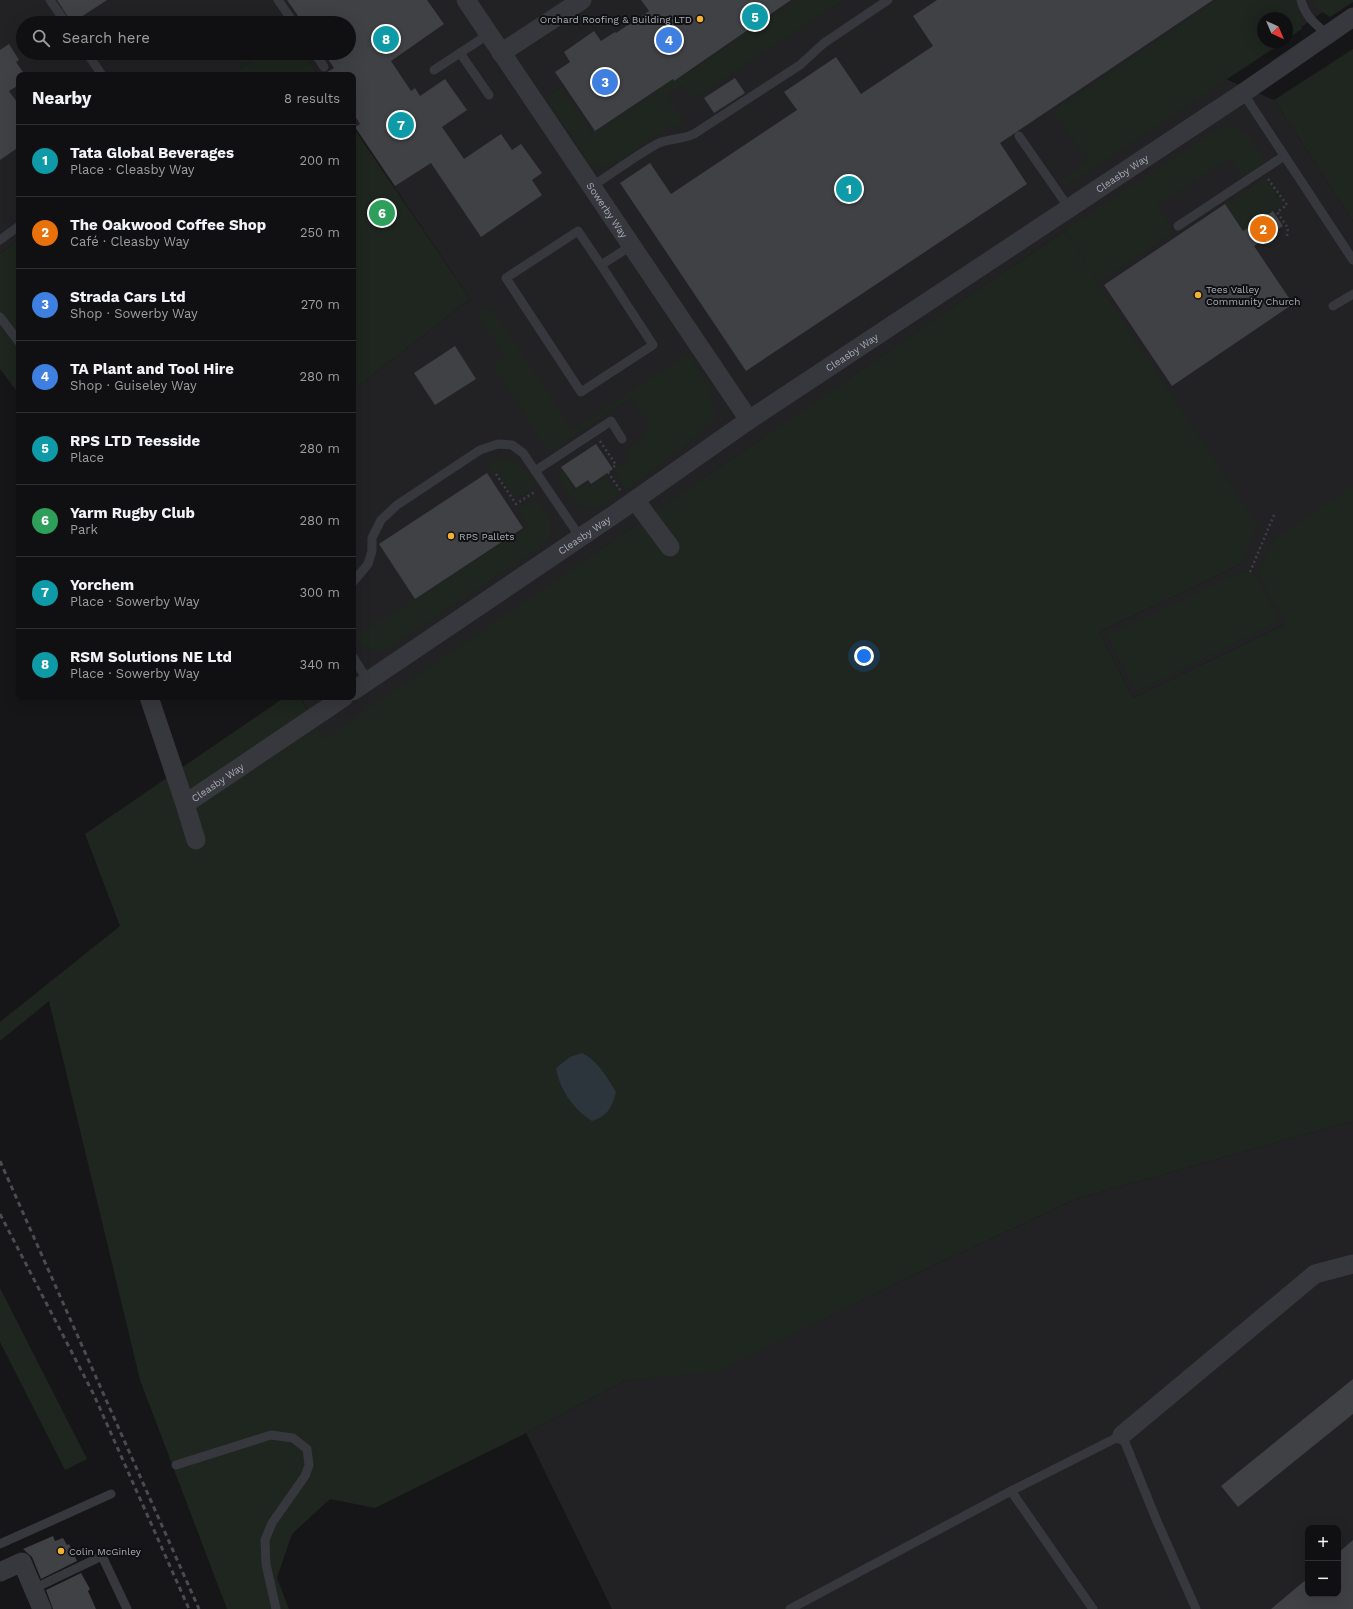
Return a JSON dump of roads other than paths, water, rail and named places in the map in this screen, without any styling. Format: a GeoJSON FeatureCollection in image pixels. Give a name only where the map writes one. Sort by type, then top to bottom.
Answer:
{"type":"FeatureCollection","features":[{"type":"Feature","properties":{"kind":"street","name":"Sowerby Way"},"geometry":{"type":"LineString","coordinates":[[466,0],[749,420]]}},
{"type":"Feature","properties":{"kind":"street"},"geometry":{"type":"LineString","coordinates":[[501,53],[582,0]]}},
{"type":"Feature","properties":{"kind":"street","name":"Cleasby Way"},"geometry":{"type":"LineString","coordinates":[[361,686],[580,537],[630,498],[1243,93],[1353,17]]}},
{"type":"Feature","properties":{"kind":"street"},"geometry":{"type":"LineString","coordinates":[[630,498],[670,546]]}},
{"type":"Feature","properties":{"kind":"street","name":"Cleasby Way"},"geometry":{"type":"LineString","coordinates":[[149,700],[185,804],[340,700]]}},
{"type":"Feature","properties":{"kind":"street"},"geometry":{"type":"LineString","coordinates":[[185,804],[196,840]]}},
{"type":"Feature","properties":{"kind":"street"},"geometry":{"type":"LineString","coordinates":[[1122,1435],[1316,1274],[1353,1264]]}},
{"type":"Feature","properties":{"kind":"street"},"geometry":{"type":"LineString","coordinates":[[6,1569],[22,1562],[42,1609]]}},
{"type":"Feature","properties":{"kind":"lane"},"geometry":{"type":"LineString","coordinates":[[50,0],[61,16]]}},
{"type":"Feature","properties":{"kind":"lane"},"geometry":{"type":"LineString","coordinates":[[278,0],[289,16]]}},
{"type":"Feature","properties":{"kind":"lane"},"geometry":{"type":"LineString","coordinates":[[591,187],[657,144],[694,134],[800,65],[824,43],[888,0]]}},
{"type":"Feature","properties":{"kind":"lane"},"geometry":{"type":"LineString","coordinates":[[1301,0],[1303,8],[1310,19],[1328,34]]}},
{"type":"Feature","properties":{"kind":"lane"},"geometry":{"type":"LineString","coordinates":[[434,70],[489,34]]}},
{"type":"Feature","properties":{"kind":"lane"},"geometry":{"type":"LineString","coordinates":[[460,53],[489,95]]}},
{"type":"Feature","properties":{"kind":"lane"},"geometry":{"type":"LineString","coordinates":[[92,60],[100,72]]}},
{"type":"Feature","properties":{"kind":"lane"},"geometry":{"type":"LineString","coordinates":[[320,60],[324,67]]}},
{"type":"Feature","properties":{"kind":"lane"},"geometry":{"type":"LineString","coordinates":[[1243,93],[1353,260]]}},
{"type":"Feature","properties":{"kind":"lane"},"geometry":{"type":"LineString","coordinates":[[1019,136],[1068,208]]}},
{"type":"Feature","properties":{"kind":"lane"},"geometry":{"type":"LineString","coordinates":[[1178,226],[1284,156]]}},
{"type":"Feature","properties":{"kind":"lane"},"geometry":{"type":"LineString","coordinates":[[0,240],[16,228]]}},
{"type":"Feature","properties":{"kind":"lane"},"geometry":{"type":"LineString","coordinates":[[578,231],[601,266],[653,345],[581,392],[506,278],[578,231]]}},
{"type":"Feature","properties":{"kind":"lane"},"geometry":{"type":"LineString","coordinates":[[601,266],[631,246]]}},
{"type":"Feature","properties":{"kind":"lane"},"geometry":{"type":"LineString","coordinates":[[1333,306],[1353,294]]}},
{"type":"Feature","properties":{"kind":"lane"},"geometry":{"type":"LineString","coordinates":[[0,317],[16,338]]}},
{"type":"Feature","properties":{"kind":"lane"},"geometry":{"type":"LineString","coordinates":[[535,471],[611,421],[622,439]]}},
{"type":"Feature","properties":{"kind":"lane"},"geometry":{"type":"LineString","coordinates":[[356,578],[368,564],[372,552],[372,538],[381,520],[397,505],[480,450],[498,444],[512,445],[522,453],[580,537]]}},
{"type":"Feature","properties":{"kind":"lane"},"geometry":{"type":"LineString","coordinates":[[356,668],[361,686]]}},
{"type":"Feature","properties":{"kind":"lane"},"geometry":{"type":"LineString","coordinates":[[176,1465],[271,1435],[293,1438],[307,1450],[309,1465],[305,1476],[272,1523],[265,1540],[266,1564],[276,1609]]}},
{"type":"Feature","properties":{"kind":"lane"},"geometry":{"type":"LineString","coordinates":[[790,1609],[1011,1491],[1122,1435],[1156,1519],[1196,1609]]}},
{"type":"Feature","properties":{"kind":"lane"},"geometry":{"type":"LineString","coordinates":[[1011,1491],[1093,1609]]}},
{"type":"Feature","properties":{"kind":"lane"},"geometry":{"type":"LineString","coordinates":[[0,1544],[111,1494]]}},
{"type":"Feature","properties":{"kind":"lane"},"geometry":{"type":"LineString","coordinates":[[33,1589],[102,1556],[127,1609]]}},
{"type":"Feature","properties":{"kind":"railway"},"geometry":{"type":"LineString","coordinates":[[0,1161],[199,1609]]}},
{"type":"Feature","properties":{"kind":"railway"},"geometry":{"type":"LineString","coordinates":[[0,1214],[94,1395],[189,1609]]}},
{"type":"Feature","properties":{"kind":"place","name":"RPS LTD Teesside"},"geometry":{"type":"Point","coordinates":[755,17]}},
{"type":"Feature","properties":{"kind":"place","name":"Orchard Roofing & Building LTD"},"geometry":{"type":"Point","coordinates":[700,19]}},
{"type":"Feature","properties":{"kind":"place","name":"RSM Solutions NE Ltd"},"geometry":{"type":"Point","coordinates":[386,39]}},
{"type":"Feature","properties":{"kind":"place","name":"TA Plant and Tool Hire"},"geometry":{"type":"Point","coordinates":[669,40]}},
{"type":"Feature","properties":{"kind":"place","name":"Strada Cars Ltd"},"geometry":{"type":"Point","coordinates":[605,82]}},
{"type":"Feature","properties":{"kind":"place","name":"Yorchem"},"geometry":{"type":"Point","coordinates":[401,125]}},
{"type":"Feature","properties":{"kind":"place","name":"Tata Global Beverages"},"geometry":{"type":"Point","coordinates":[849,189]}},
{"type":"Feature","properties":{"kind":"place","name":"Yarm Rugby Club"},"geometry":{"type":"Point","coordinates":[382,213]}},
{"type":"Feature","properties":{"kind":"place","name":"The Oakwood Coffee Shop"},"geometry":{"type":"Point","coordinates":[1263,229]}},
{"type":"Feature","properties":{"kind":"place","name":"Tees Valley Community Church"},"geometry":{"type":"Point","coordinates":[1198,295]}},
{"type":"Feature","properties":{"kind":"place","name":"RPS Pallets"},"geometry":{"type":"Point","coordinates":[451,536]}},
{"type":"Feature","properties":{"kind":"place","name":"Colin McGinley"},"geometry":{"type":"Point","coordinates":[61,1551]}}]}
